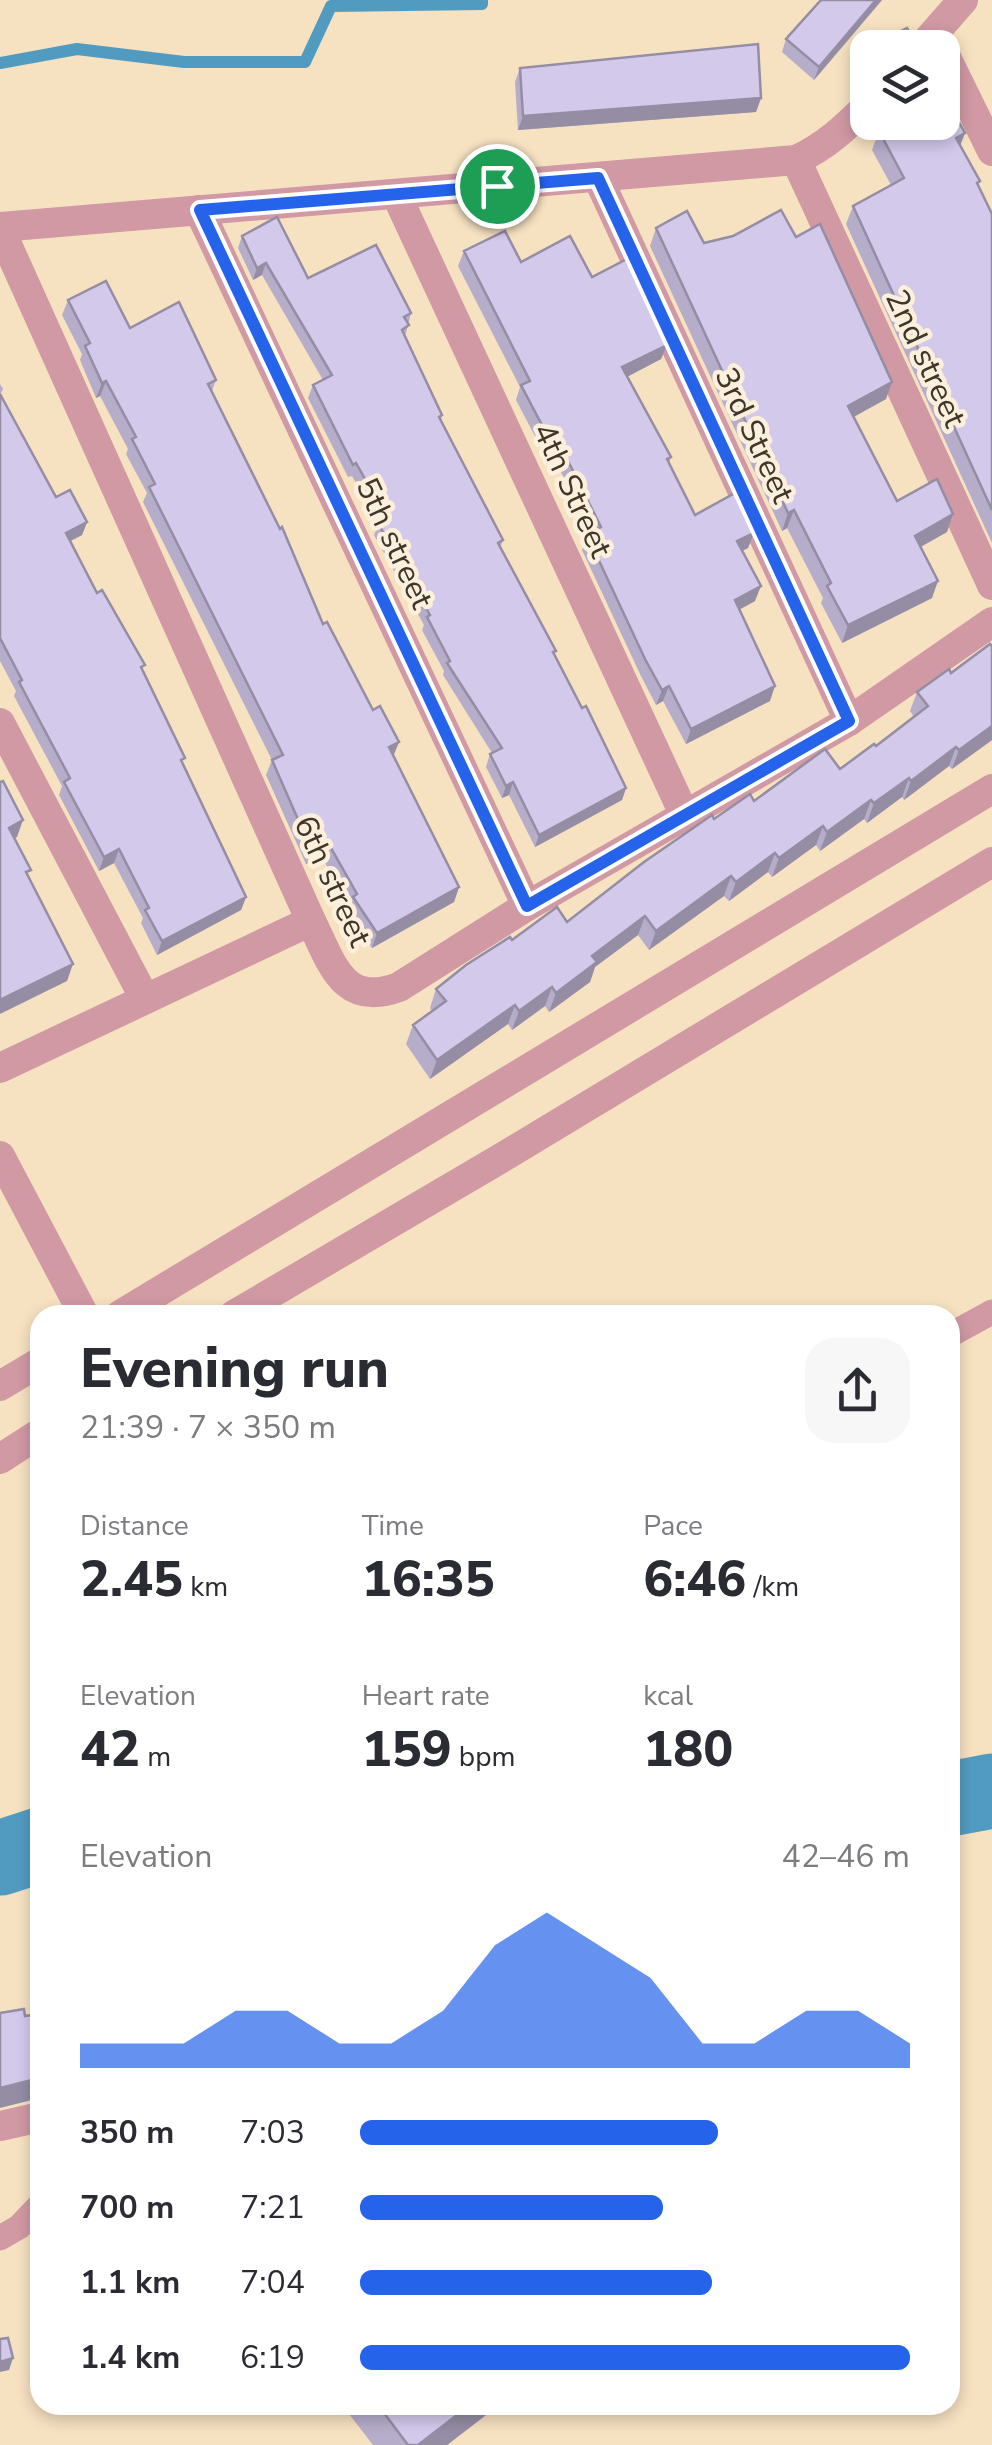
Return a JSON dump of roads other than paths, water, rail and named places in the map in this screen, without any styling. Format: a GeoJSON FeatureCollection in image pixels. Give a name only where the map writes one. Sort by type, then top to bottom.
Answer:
{"type":"FeatureCollection","features":[{"type":"Feature","properties":{"kind":"street"},"geometry":{"type":"LineString","coordinates":[[944,30],[963,0]]}},
{"type":"Feature","properties":{"kind":"street"},"geometry":{"type":"LineString","coordinates":[[960,91],[992,151]]}},
{"type":"Feature","properties":{"kind":"street"},"geometry":{"type":"LineString","coordinates":[[0,228],[796,160],[820,150],[850,124]]}},
{"type":"Feature","properties":{"kind":"street","name":"2nd street"},"geometry":{"type":"LineString","coordinates":[[796,160],[992,586]]}},
{"type":"Feature","properties":{"kind":"street","name":"3rd Street"},"geometry":{"type":"LineString","coordinates":[[598,178],[849,721]]}},
{"type":"Feature","properties":{"kind":"street","name":"4th Street"},"geometry":{"type":"LineString","coordinates":[[396,194],[685,816]]}},
{"type":"Feature","properties":{"kind":"street","name":"5th street"},"geometry":{"type":"LineString","coordinates":[[200,210],[527,906]]}},
{"type":"Feature","properties":{"kind":"street","name":"6th street"},"geometry":{"type":"LineString","coordinates":[[0,228],[311,921],[339,977],[358,992],[378,994],[398,986],[527,906],[849,721],[992,622]]}},
{"type":"Feature","properties":{"kind":"street"},"geometry":{"type":"LineString","coordinates":[[0,723],[145,999]]}},
{"type":"Feature","properties":{"kind":"street"},"geometry":{"type":"LineString","coordinates":[[137,1305],[992,789]]}},
{"type":"Feature","properties":{"kind":"street"},"geometry":{"type":"LineString","coordinates":[[251,1305],[992,862]]}},
{"type":"Feature","properties":{"kind":"street"},"geometry":{"type":"LineString","coordinates":[[0,1068],[311,921]]}},
{"type":"Feature","properties":{"kind":"street"},"geometry":{"type":"LineString","coordinates":[[0,1156],[79,1305]]}},
{"type":"Feature","properties":{"kind":"street"},"geometry":{"type":"LineString","coordinates":[[0,1386],[30,1368]]}},
{"type":"Feature","properties":{"kind":"street"},"geometry":{"type":"LineString","coordinates":[[0,1458],[30,1439]]}},
{"type":"Feature","properties":{"kind":"street"},"geometry":{"type":"LineString","coordinates":[[0,2126],[30,2119]]}},
{"type":"Feature","properties":{"kind":"lane"},"geometry":{"type":"LineString","coordinates":[[960,1330],[992,1312]]}},
{"type":"Feature","properties":{"kind":"lane"},"geometry":{"type":"LineString","coordinates":[[0,2238],[30,2215]]}},
{"type":"Feature","properties":{"kind":"waterway"},"geometry":{"type":"LineString","coordinates":[[0,63],[77,49],[184,62],[305,62],[331,6],[482,4],[482,0]]}},
{"type":"Feature","properties":{"kind":"waterway"},"geometry":{"type":"LineString","coordinates":[[960,1797],[992,1791]]}},
{"type":"Feature","properties":{"kind":"waterway"},"geometry":{"type":"LineString","coordinates":[[0,1858],[30,1848]]}}]}
